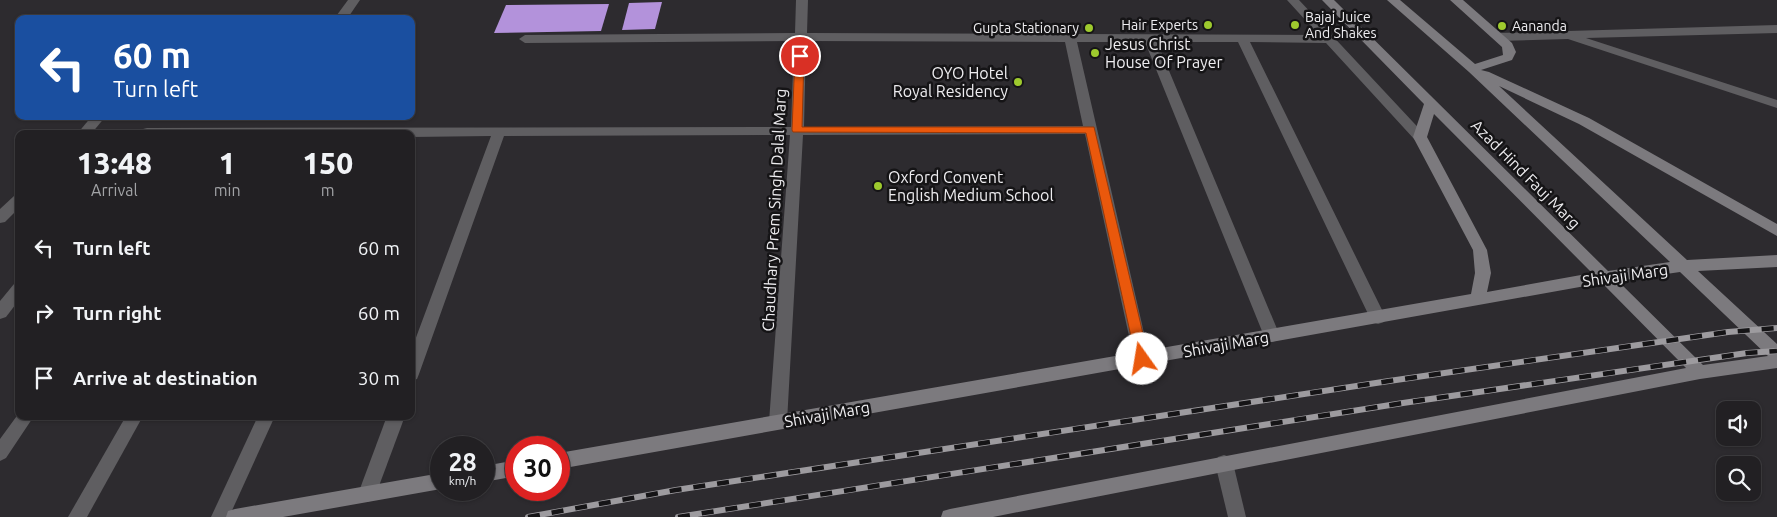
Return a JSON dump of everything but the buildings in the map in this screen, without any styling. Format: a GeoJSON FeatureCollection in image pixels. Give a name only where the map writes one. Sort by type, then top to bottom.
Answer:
{"type":"FeatureCollection","features":[{"type":"Feature","properties":{"kind":"main road","name":"Azad Hind Fauj Marg"},"geometry":{"type":"LineString","coordinates":[[1328,0],[1700,372]]}},
{"type":"Feature","properties":{"kind":"main road"},"geometry":{"type":"LineString","coordinates":[[1394,0],[1473,69],[1777,354]]}},
{"type":"Feature","properties":{"kind":"main road"},"geometry":{"type":"LineString","coordinates":[[1456,0],[1508,46],[1510,52],[1508,57],[1473,69]]}},
{"type":"Feature","properties":{"kind":"main road"},"geometry":{"type":"LineString","coordinates":[[1473,69],[1584,121],[1777,231]]}},
{"type":"Feature","properties":{"kind":"main road"},"geometry":{"type":"LineString","coordinates":[[1431,103],[1420,136],[1480,250],[1483,273],[1478,300]]}},
{"type":"Feature","properties":{"kind":"main road","name":"Shivaji Marg"},"geometry":{"type":"LineString","coordinates":[[570,459],[1604,277],[1685,266],[1777,261]]}},
{"type":"Feature","properties":{"kind":"main road"},"geometry":{"type":"LineString","coordinates":[[950,517],[1700,372],[1777,361]]}},
{"type":"Feature","properties":{"kind":"main road"},"geometry":{"type":"LineString","coordinates":[[235,517],[430,483]]}},
{"type":"Feature","properties":{"kind":"street"},"geometry":{"type":"LineString","coordinates":[[344,15],[354,0]]}},
{"type":"Feature","properties":{"kind":"street","name":"Chaudhary Prem Singh Dalal Marg"},"geometry":{"type":"LineString","coordinates":[[778,422],[797,130],[802,0]]}},
{"type":"Feature","properties":{"kind":"street"},"geometry":{"type":"LineString","coordinates":[[1293,0],[1420,136]]}},
{"type":"Feature","properties":{"kind":"street"},"geometry":{"type":"LineString","coordinates":[[1498,37],[1777,29]]}},
{"type":"Feature","properties":{"kind":"street"},"geometry":{"type":"LineString","coordinates":[[1562,35],[1777,104]]}},
{"type":"Feature","properties":{"kind":"street"},"geometry":{"type":"LineString","coordinates":[[525,39],[800,37],[1329,39]]}},
{"type":"Feature","properties":{"kind":"street"},"geometry":{"type":"LineString","coordinates":[[1070,38],[1142,359]]}},
{"type":"Feature","properties":{"kind":"street"},"geometry":{"type":"LineString","coordinates":[[1150,39],[1272,336]]}},
{"type":"Feature","properties":{"kind":"street"},"geometry":{"type":"LineString","coordinates":[[1242,39],[1378,318]]}},
{"type":"Feature","properties":{"kind":"street"},"geometry":{"type":"LineString","coordinates":[[86,130],[96,120]]}},
{"type":"Feature","properties":{"kind":"street"},"geometry":{"type":"LineString","coordinates":[[415,133],[1090,130]]}},
{"type":"Feature","properties":{"kind":"street"},"geometry":{"type":"LineString","coordinates":[[415,363],[499,132]]}},
{"type":"Feature","properties":{"kind":"street"},"geometry":{"type":"LineString","coordinates":[[0,218],[15,203]]}},
{"type":"Feature","properties":{"kind":"street"},"geometry":{"type":"LineString","coordinates":[[0,313],[15,293]]}},
{"type":"Feature","properties":{"kind":"street"},"geometry":{"type":"LineString","coordinates":[[0,453],[23,420]]}},
{"type":"Feature","properties":{"kind":"street"},"geometry":{"type":"LineString","coordinates":[[77,517],[133,420]]}},
{"type":"Feature","properties":{"kind":"street"},"geometry":{"type":"LineString","coordinates":[[220,517],[265,420]]}},
{"type":"Feature","properties":{"kind":"street"},"geometry":{"type":"LineString","coordinates":[[368,494],[395,420]]}},
{"type":"Feature","properties":{"kind":"street"},"geometry":{"type":"LineString","coordinates":[[1224,463],[1237,517]]}},
{"type":"Feature","properties":{"kind":"railway"},"geometry":{"type":"LineString","coordinates":[[528,517],[676,490],[1389,381],[1728,332],[1777,328]]}},
{"type":"Feature","properties":{"kind":"railway"},"geometry":{"type":"LineString","coordinates":[[678,517],[1403,403],[1747,353],[1777,351]]}},
{"type":"Feature","properties":{"kind":"place","name":"Hair Experts"},"geometry":{"type":"Point","coordinates":[1208,25]}},
{"type":"Feature","properties":{"kind":"place","name":"Bajaj Juice And Shakes"},"geometry":{"type":"Point","coordinates":[1295,25]}},
{"type":"Feature","properties":{"kind":"place","name":"Aananda"},"geometry":{"type":"Point","coordinates":[1502,26]}},
{"type":"Feature","properties":{"kind":"place","name":"Gupta Stationary"},"geometry":{"type":"Point","coordinates":[1089,28]}},
{"type":"Feature","properties":{"kind":"place","name":"Jesus Christ House Of Prayer"},"geometry":{"type":"Point","coordinates":[1095,53]}},
{"type":"Feature","properties":{"kind":"place","name":"OYO Hotel Royal Residency"},"geometry":{"type":"Point","coordinates":[1018,82]}},
{"type":"Feature","properties":{"kind":"place","name":"Oxford Convent English Medium School"},"geometry":{"type":"Point","coordinates":[878,186]}},
{"type":"Feature","properties":{"kind":"route"},"geometry":{"type":"LineString","coordinates":[[800,56],[797,130],[1090,130],[1142,359]]}}]}
